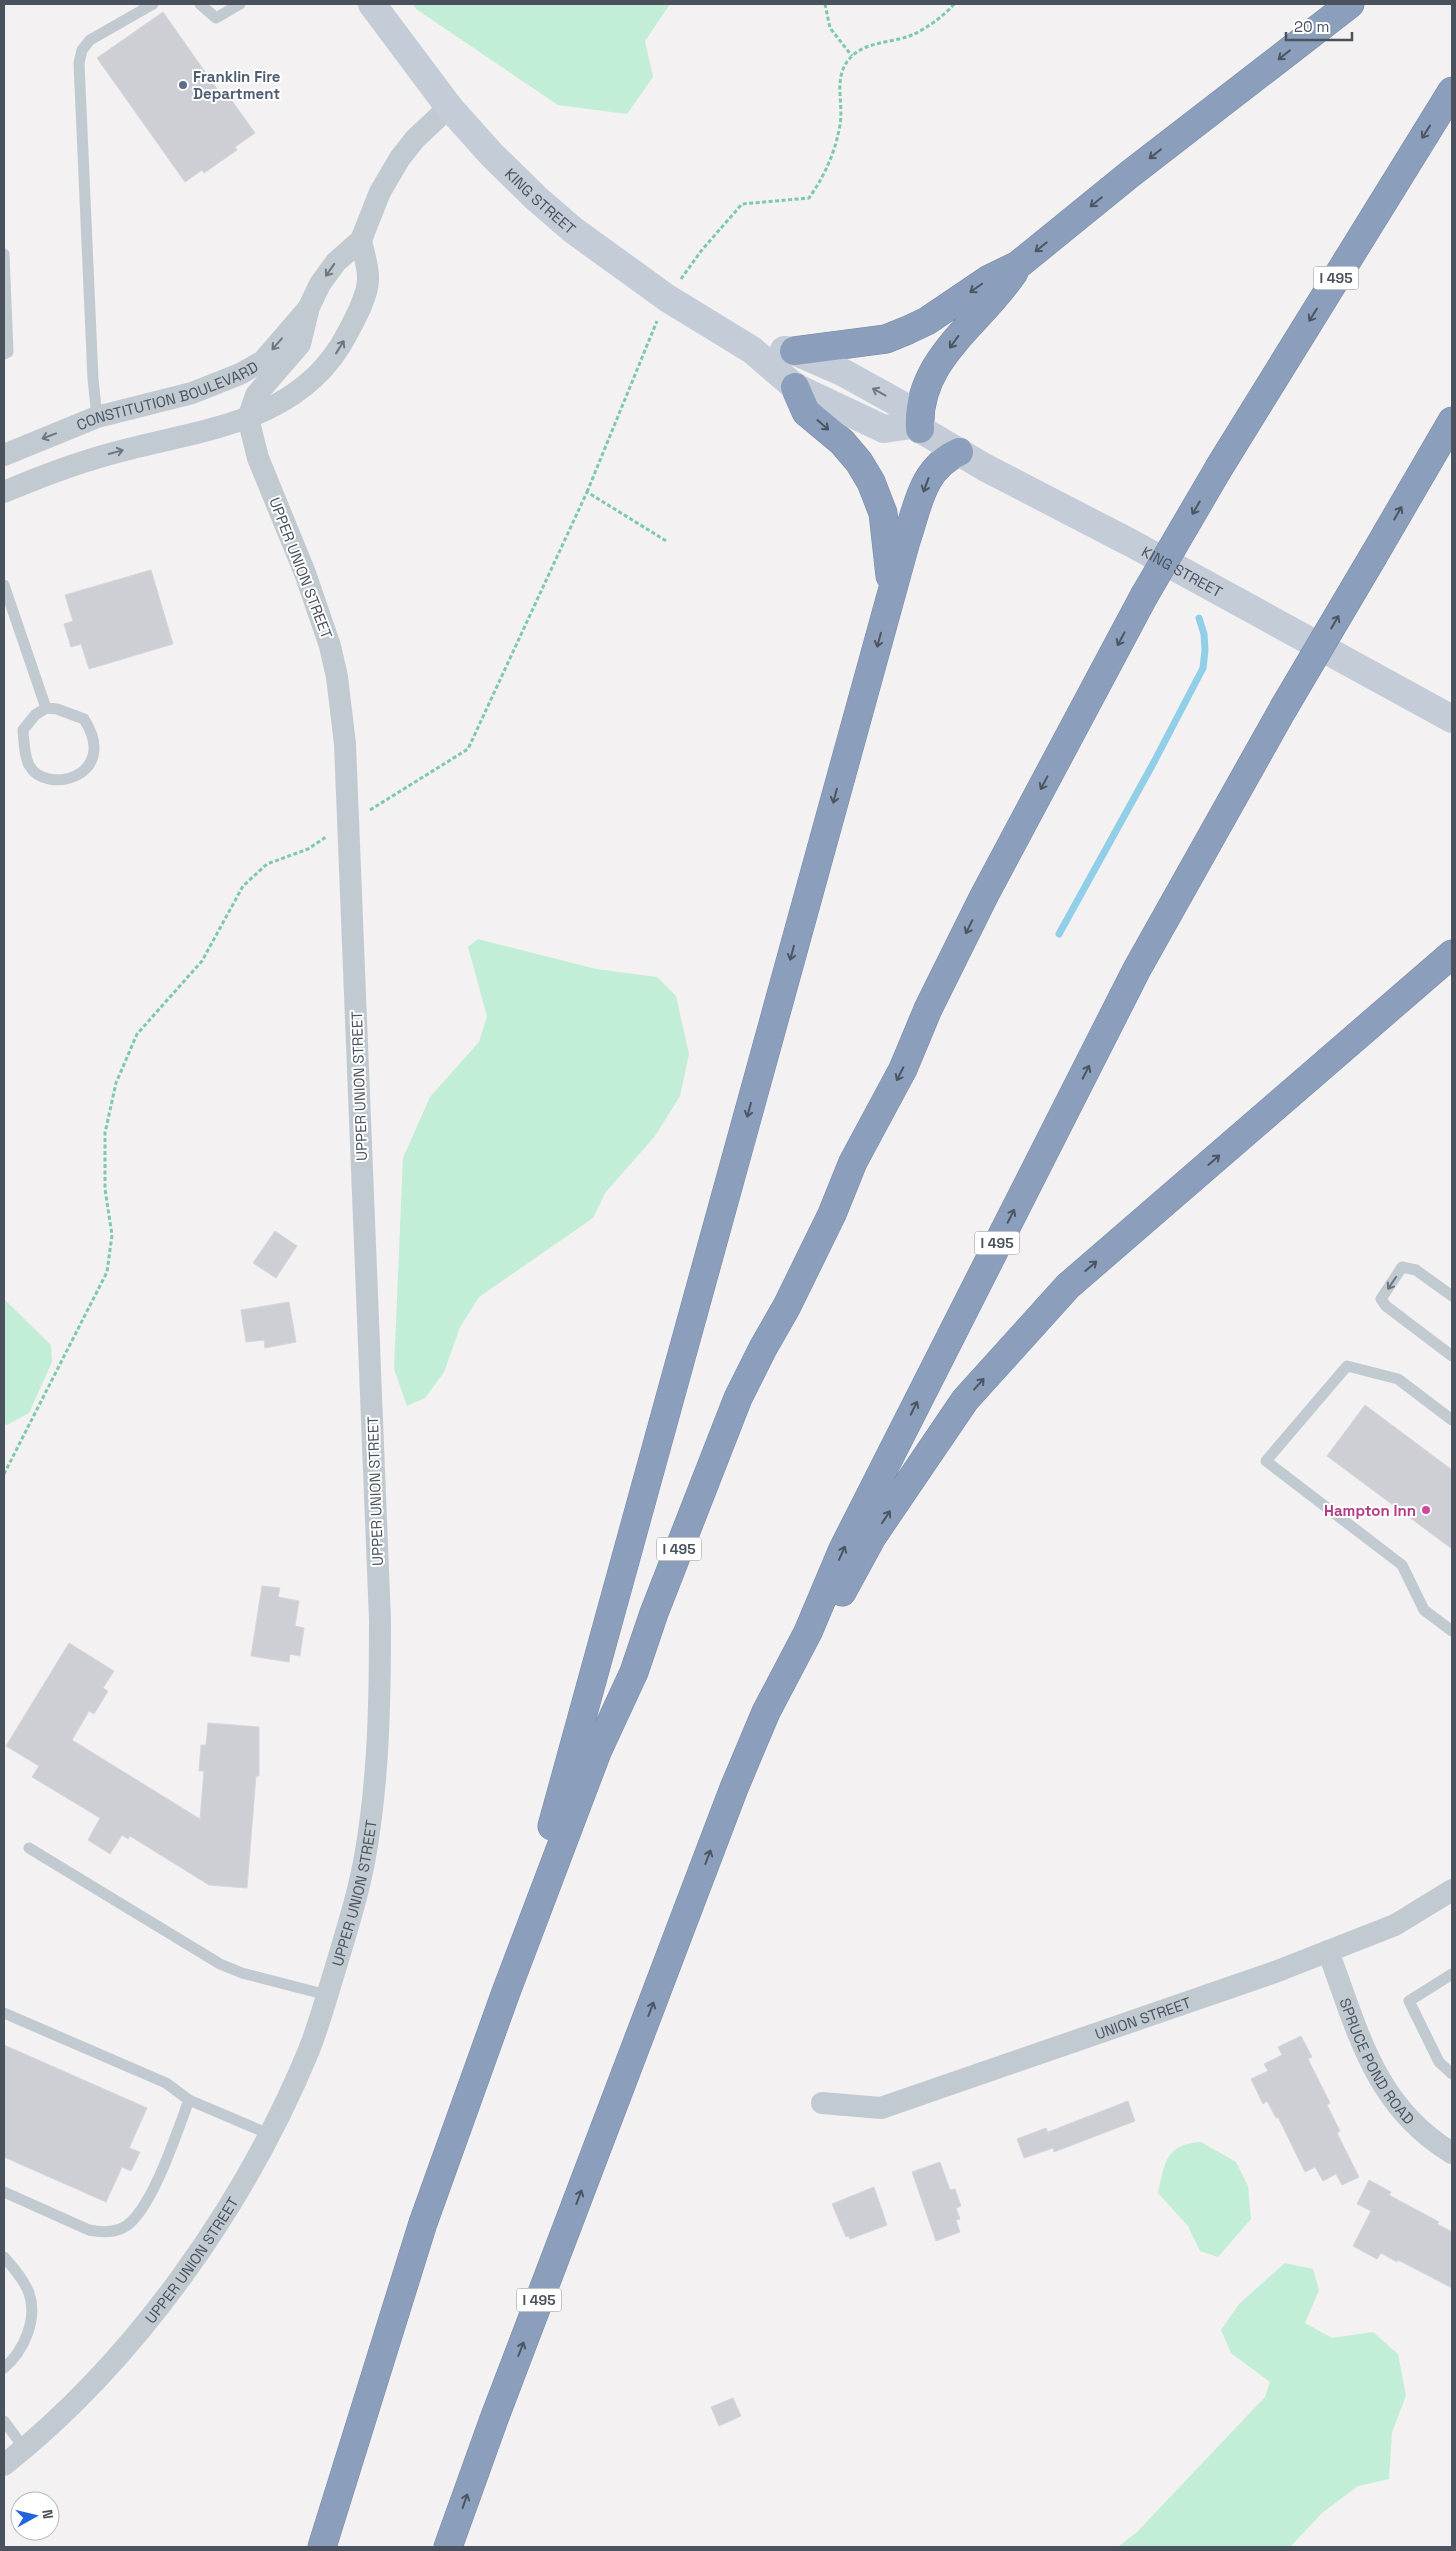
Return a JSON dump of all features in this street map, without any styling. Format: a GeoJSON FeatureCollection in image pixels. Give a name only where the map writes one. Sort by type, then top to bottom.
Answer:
{"type":"FeatureCollection","features":[{"type":"Feature","properties":{"kind":"highway"},"geometry":{"type":"LineString","coordinates":[[794,351],[886,339],[927,321],[989,279],[1018,265],[1130,174],[1350,4]]}},
{"type":"Feature","properties":{"kind":"highway","name":"I 495"},"geometry":{"type":"LineString","coordinates":[[322,2547],[423,2224],[506,1992],[597,1752],[634,1672],[654,1613],[738,1398],[787,1306],[832,1214],[853,1162],[903,1069],[928,1009],[980,905],[1144,596],[1220,466],[1452,91]]}},
{"type":"Feature","properties":{"kind":"highway"},"geometry":{"type":"LineString","coordinates":[[916,427],[924,390],[941,360],[969,323],[999,294],[1018,265]]}},
{"type":"Feature","properties":{"kind":"highway"},"geometry":{"type":"LineString","coordinates":[[796,387],[806,412],[842,442],[859,462],[871,482],[882,512],[892,592]]}},
{"type":"Feature","properties":{"kind":"highway","name":"I 495"},"geometry":{"type":"LineString","coordinates":[[448,2547],[494,2419],[734,1788],[766,1712],[808,1632],[843,1549],[1138,969],[1284,709],[1452,421]]}},
{"type":"Feature","properties":{"kind":"highway"},"geometry":{"type":"LineString","coordinates":[[506,1992],[906,541],[928,478],[940,462],[959,452]]}},
{"type":"Feature","properties":{"kind":"highway"},"geometry":{"type":"LineString","coordinates":[[734,1788],[872,1537],[965,1400],[1068,1286],[1452,954]]}},
{"type":"Feature","properties":{"kind":"main road","name":"KING STREET"},"geometry":{"type":"LineString","coordinates":[[372,4],[448,107],[492,155],[536,198],[603,253],[667,298],[752,350],[796,387],[884,429],[916,427]]}},
{"type":"Feature","properties":{"kind":"main road","name":"KING STREET"},"geometry":{"type":"LineString","coordinates":[[752,350],[794,351],[844,373],[900,404],[916,427],[959,452],[1131,543],[1452,719]]}},
{"type":"Feature","properties":{"kind":"street"},"geometry":{"type":"LineString","coordinates":[[248,418],[256,395],[300,344],[309,307],[320,284],[336,262],[361,240],[380,192],[400,158],[415,139],[448,107]]}},
{"type":"Feature","properties":{"kind":"street"},"geometry":{"type":"LineString","coordinates":[[4,492],[107,455],[248,418],[287,400],[320,373],[333,358],[360,311],[369,279],[361,240]]}},
{"type":"Feature","properties":{"kind":"street","name":"CONSTITUTION BOULEVARD"},"geometry":{"type":"LineString","coordinates":[[4,455],[97,417],[192,392],[240,374],[263,361],[309,307]]}},
{"type":"Feature","properties":{"kind":"street","name":"UPPER UNION STREET"},"geometry":{"type":"LineString","coordinates":[[4,2465],[55,2423],[97,2380],[188,2268],[215,2229],[269,2134],[309,2049],[343,1944],[366,1853],[378,1759],[380,1620],[349,823],[342,710],[330,646],[305,573],[258,458],[248,418]]}},
{"type":"Feature","properties":{"kind":"street","name":"UNION STREET"},"geometry":{"type":"LineString","coordinates":[[822,2103],[881,2108],[1276,1972],[1395,1925],[1452,1890]]}},
{"type":"Feature","properties":{"kind":"street","name":"SPRUCE POND ROAD"},"geometry":{"type":"LineString","coordinates":[[1328,1951],[1371,2061],[1394,2102],[1429,2139],[1452,2153]]}},
{"type":"Feature","properties":{"kind":"lane"},"geometry":{"type":"LineString","coordinates":[[97,417],[92,370],[79,63],[82,50],[90,40],[153,4]]}},
{"type":"Feature","properties":{"kind":"lane"},"geometry":{"type":"LineString","coordinates":[[200,4],[216,18],[240,4]]}},
{"type":"Feature","properties":{"kind":"lane"},"geometry":{"type":"LineString","coordinates":[[4,254],[8,352],[4,354]]}},
{"type":"Feature","properties":{"kind":"lane"},"geometry":{"type":"LineString","coordinates":[[4,585],[46,708]]}},
{"type":"Feature","properties":{"kind":"lane"},"geometry":{"type":"LineString","coordinates":[[46,708],[57,709],[84,719],[95,740],[93,756],[84,772],[67,780],[48,779],[32,771],[27,763],[23,730],[36,715],[46,708]]}},
{"type":"Feature","properties":{"kind":"lane"},"geometry":{"type":"LineString","coordinates":[[1452,1296],[1416,1270],[1402,1267],[1381,1299],[1386,1306],[1452,1356]]}},
{"type":"Feature","properties":{"kind":"lane"},"geometry":{"type":"LineString","coordinates":[[1452,1420],[1398,1379],[1347,1366],[1266,1461],[1402,1565],[1424,1610],[1452,1631]]}},
{"type":"Feature","properties":{"kind":"lane"},"geometry":{"type":"LineString","coordinates":[[29,1848],[220,1964],[242,1973],[327,1995]]}},
{"type":"Feature","properties":{"kind":"lane"},"geometry":{"type":"LineString","coordinates":[[1452,1974],[1409,2000],[1439,2062],[1452,2074]]}},
{"type":"Feature","properties":{"kind":"lane"},"geometry":{"type":"LineString","coordinates":[[4,2013],[166,2083],[189,2100],[269,2134]]}},
{"type":"Feature","properties":{"kind":"lane"},"geometry":{"type":"LineString","coordinates":[[4,2192],[89,2230],[103,2233],[118,2231],[132,2222],[146,2200],[166,2161],[189,2100]]}},
{"type":"Feature","properties":{"kind":"lane"},"geometry":{"type":"LineString","coordinates":[[4,2257],[29,2293],[31,2322],[21,2347],[4,2368]]}},
{"type":"Feature","properties":{"kind":"lane"},"geometry":{"type":"LineString","coordinates":[[4,2421],[24,2448]]}},
{"type":"Feature","properties":{"kind":"path"},"geometry":{"type":"LineString","coordinates":[[825,4],[830,28],[852,56]]}},
{"type":"Feature","properties":{"kind":"path"},"geometry":{"type":"LineString","coordinates":[[4,1474],[107,1272],[112,1235],[105,1189],[105,1133],[116,1083],[137,1034],[202,961],[243,886],[267,864],[308,849],[468,749],[587,492],[667,298],[701,251],[742,204],[809,198],[826,173],[840,125],[839,74],[852,56],[871,46],[912,35],[948,12],[954,4]]}},
{"type":"Feature","properties":{"kind":"path"},"geometry":{"type":"LineString","coordinates":[[587,492],[668,542]]}},
{"type":"Feature","properties":{"kind":"green space"},"geometry":{"type":"Polygon","coordinates":[[[413,4],[670,4],[645,41],[653,77],[627,114],[558,105],[416,9],[413,4]]]}},
{"type":"Feature","properties":{"kind":"green space"},"geometry":{"type":"Polygon","coordinates":[[[478,939],[596,969],[657,977],[676,996],[689,1054],[680,1096],[655,1136],[605,1193],[593,1218],[479,1297],[460,1327],[444,1372],[425,1398],[407,1406],[394,1369],[403,1158],[430,1097],[479,1042],[487,1016],[468,947],[478,939]]]}},
{"type":"Feature","properties":{"kind":"green space"},"geometry":{"type":"Polygon","coordinates":[[[4,1299],[51,1345],[52,1362],[29,1413],[7,1425],[4,1422],[4,1299]]]}},
{"type":"Feature","properties":{"kind":"green space"},"geometry":{"type":"Polygon","coordinates":[[[1201,2142],[1236,2162],[1248,2186],[1251,2219],[1218,2257],[1200,2251],[1188,2226],[1158,2193],[1165,2164],[1173,2151],[1189,2144],[1201,2142]]]}},
{"type":"Feature","properties":{"kind":"green space"},"geometry":{"type":"Polygon","coordinates":[[[1285,2263],[1313,2269],[1319,2290],[1305,2323],[1332,2338],[1373,2332],[1398,2354],[1406,2396],[1392,2432],[1389,2479],[1358,2486],[1322,2513],[1290,2547],[1118,2547],[1137,2532],[1265,2397],[1270,2382],[1231,2353],[1221,2330],[1239,2304],[1285,2263]]]}},
{"type":"Feature","properties":{"kind":"building"},"geometry":{"type":"Polygon","coordinates":[[[163,12],[222,96],[227,94],[255,133],[235,147],[237,150],[204,173],[202,170],[185,182],[97,58],[163,12]]]}},
{"type":"Feature","properties":{"kind":"building"},"geometry":{"type":"Polygon","coordinates":[[[151,570],[173,644],[89,669],[81,644],[71,647],[64,624],[73,621],[65,595],[151,570]]]}},
{"type":"Feature","properties":{"kind":"building"},"geometry":{"type":"Polygon","coordinates":[[[275,1231],[297,1246],[276,1278],[253,1263],[275,1231]]]}},
{"type":"Feature","properties":{"kind":"building"},"geometry":{"type":"Polygon","coordinates":[[[289,1302],[296,1342],[265,1348],[264,1340],[246,1342],[241,1310],[289,1302]]]}},
{"type":"Feature","properties":{"kind":"building","name":"Hampton Inn"},"geometry":{"type":"Polygon","coordinates":[[[1365,1405],[1452,1470],[1452,1549],[1327,1456],[1365,1405]]]}},
{"type":"Feature","properties":{"kind":"building"},"geometry":{"type":"Polygon","coordinates":[[[262,1586],[280,1588],[278,1597],[299,1601],[295,1626],[304,1628],[300,1656],[290,1654],[289,1662],[251,1656],[262,1586]]]}},
{"type":"Feature","properties":{"kind":"building"},"geometry":{"type":"Polygon","coordinates":[[[69,1643],[114,1671],[103,1688],[108,1691],[94,1714],[89,1711],[72,1740],[200,1819],[204,1771],[199,1771],[201,1745],[206,1745],[208,1723],[259,1727],[259,1776],[256,1776],[247,1888],[209,1885],[130,1836],[128,1839],[122,1835],[110,1854],[88,1840],[100,1818],[32,1777],[39,1766],[6,1746],[69,1643]]]}},
{"type":"Feature","properties":{"kind":"building"},"geometry":{"type":"Polygon","coordinates":[[[1301,2036],[1312,2057],[1308,2059],[1330,2103],[1327,2105],[1340,2131],[1337,2133],[1359,2177],[1342,2185],[1336,2174],[1323,2181],[1315,2167],[1305,2172],[1278,2117],[1276,2118],[1267,2101],[1263,2104],[1251,2079],[1268,2071],[1264,2064],[1282,2055],[1278,2047],[1301,2036]]]}},
{"type":"Feature","properties":{"kind":"building"},"geometry":{"type":"Polygon","coordinates":[[[4,2045],[147,2108],[129,2148],[140,2152],[131,2171],[122,2167],[106,2202],[4,2157],[4,2045]]]}},
{"type":"Feature","properties":{"kind":"building"},"geometry":{"type":"Polygon","coordinates":[[[1128,2101],[1135,2121],[1054,2152],[1053,2148],[1024,2158],[1017,2139],[1046,2128],[1049,2135],[1048,2132],[1128,2101]]]}},
{"type":"Feature","properties":{"kind":"building"},"geometry":{"type":"Polygon","coordinates":[[[940,2162],[950,2190],[955,2189],[961,2206],[956,2208],[960,2219],[956,2220],[960,2232],[936,2241],[912,2172],[940,2162]]]}},
{"type":"Feature","properties":{"kind":"building"},"geometry":{"type":"Polygon","coordinates":[[[1369,2180],[1391,2192],[1389,2195],[1439,2222],[1437,2224],[1452,2232],[1452,2288],[1398,2260],[1397,2262],[1381,2253],[1377,2259],[1353,2246],[1371,2211],[1357,2204],[1369,2180]]]}},
{"type":"Feature","properties":{"kind":"building"},"geometry":{"type":"Polygon","coordinates":[[[874,2187],[887,2225],[850,2239],[849,2236],[846,2237],[832,2204],[874,2187]]]}},
{"type":"Feature","properties":{"kind":"building"},"geometry":{"type":"Polygon","coordinates":[[[733,2398],[741,2416],[719,2426],[711,2407],[733,2398]]]}},
{"type":"Feature","properties":{"kind":"waterway"},"geometry":{"type":"LineString","coordinates":[[1059,934],[1154,762],[1203,668],[1204,634],[1199,618]]}},
{"type":"Feature","properties":{"kind":"place","name":"Franklin Fire Department"},"geometry":{"type":"Point","coordinates":[183,85]}},
{"type":"Feature","properties":{"kind":"place","name":"Hampton Inn"},"geometry":{"type":"Point","coordinates":[1426,1510]}}]}
